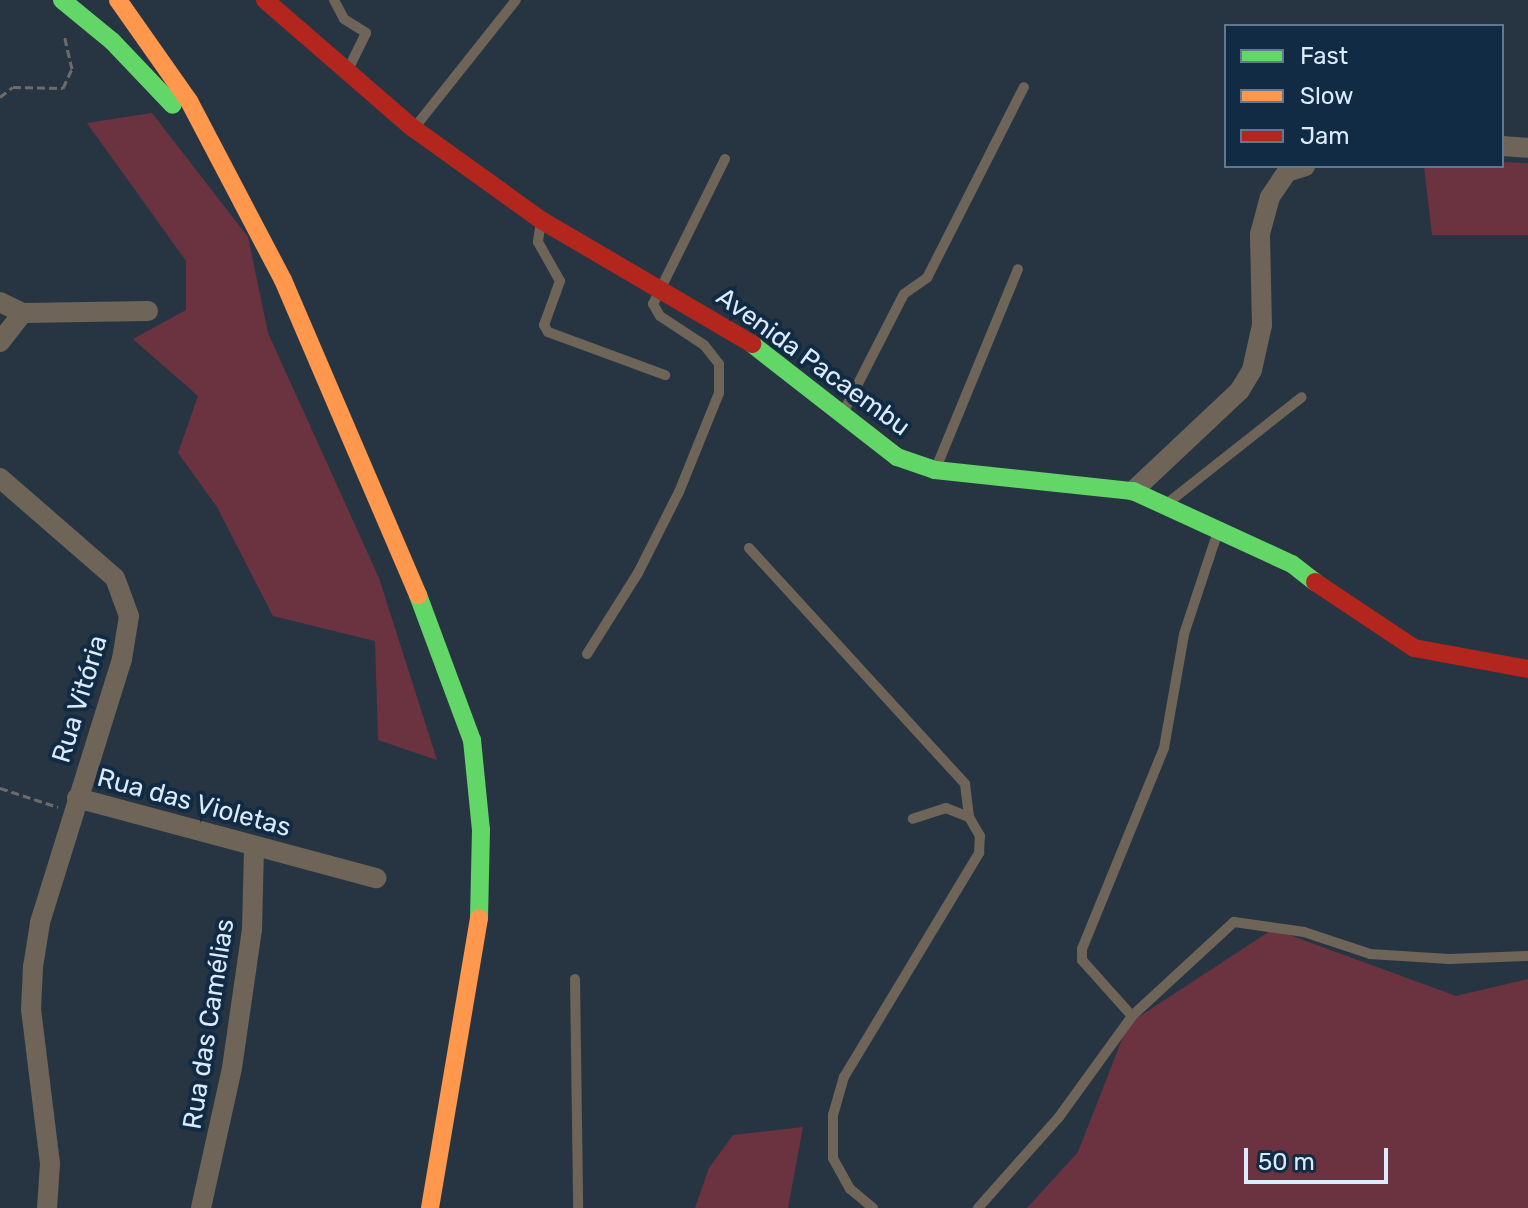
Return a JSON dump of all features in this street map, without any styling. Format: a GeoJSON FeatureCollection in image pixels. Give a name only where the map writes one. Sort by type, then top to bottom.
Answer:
{"type":"FeatureCollection","features":[{"type":"Feature","properties":{"kind":"main road"},"geometry":{"type":"LineString","coordinates":[[62,0],[112,41],[206,139]]}},
{"type":"Feature","properties":{"kind":"main road"},"geometry":{"type":"LineString","coordinates":[[118,0],[189,101],[206,139],[247,206],[317,354],[393,528],[472,740],[481,830],[479,938],[430,1208]]}},
{"type":"Feature","properties":{"kind":"main road","name":"Avenida Pacaembu"},"geometry":{"type":"LineString","coordinates":[[265,0],[413,128],[541,220],[736,332],[897,457],[935,470],[1133,491],[1292,564],[1355,613],[1414,648],[1528,669]]}},
{"type":"Feature","properties":{"kind":"street"},"geometry":{"type":"LineString","coordinates":[[1504,146],[1528,148]]}},
{"type":"Feature","properties":{"kind":"street"},"geometry":{"type":"LineString","coordinates":[[1133,491],[1240,390],[1252,370],[1262,325],[1260,234],[1266,209],[1287,172],[1299,168]]}},
{"type":"Feature","properties":{"kind":"street"},"geometry":{"type":"LineString","coordinates":[[0,302],[23,313],[148,311]]}},
{"type":"Feature","properties":{"kind":"street"},"geometry":{"type":"LineString","coordinates":[[0,342],[23,313]]}},
{"type":"Feature","properties":{"kind":"street","name":"Rua Vitória"},"geometry":{"type":"LineString","coordinates":[[0,478],[115,578],[126,599],[122,659],[75,805]]}},
{"type":"Feature","properties":{"kind":"street","name":"Rua das Violetas"},"geometry":{"type":"LineString","coordinates":[[47,1208],[50,1164],[31,1009],[33,967],[40,923],[75,805],[376,878]]}},
{"type":"Feature","properties":{"kind":"street","name":"Rua das Camélias"},"geometry":{"type":"LineString","coordinates":[[204,1207],[236,1037],[252,930],[254,846]]}},
{"type":"Feature","properties":{"kind":"lane"},"geometry":{"type":"LineString","coordinates":[[334,0],[344,19],[366,33],[348,70]]}},
{"type":"Feature","properties":{"kind":"lane"},"geometry":{"type":"LineString","coordinates":[[413,128],[516,0]]}},
{"type":"Feature","properties":{"kind":"lane"},"geometry":{"type":"LineString","coordinates":[[841,416],[904,294],[927,278],[1024,87]]}},
{"type":"Feature","properties":{"kind":"lane"},"geometry":{"type":"LineString","coordinates":[[587,654],[638,573],[679,492],[719,393],[719,364],[704,345],[660,316],[653,304],[657,287],[725,159]]}},
{"type":"Feature","properties":{"kind":"lane"},"geometry":{"type":"LineString","coordinates":[[541,220],[538,242],[560,281],[544,325],[548,332],[665,375]]}},
{"type":"Feature","properties":{"kind":"lane"},"geometry":{"type":"LineString","coordinates":[[935,470],[1018,269]]}},
{"type":"Feature","properties":{"kind":"lane"},"geometry":{"type":"LineString","coordinates":[[1165,505],[1302,397]]}},
{"type":"Feature","properties":{"kind":"lane"},"geometry":{"type":"LineString","coordinates":[[1132,1016],[1082,960],[1082,949],[1164,748],[1184,634],[1218,529]]}},
{"type":"Feature","properties":{"kind":"lane"},"geometry":{"type":"LineString","coordinates":[[749,548],[965,784],[969,817],[980,836],[979,853],[844,1077],[833,1115],[833,1158],[850,1189],[873,1208]]}},
{"type":"Feature","properties":{"kind":"lane"},"geometry":{"type":"LineString","coordinates":[[913,819],[946,808],[969,817]]}},
{"type":"Feature","properties":{"kind":"lane"},"geometry":{"type":"LineString","coordinates":[[978,1208],[1059,1117],[1132,1016],[1239,921],[1304,932],[1370,954],[1449,959],[1528,956]]}},
{"type":"Feature","properties":{"kind":"lane"},"geometry":{"type":"LineString","coordinates":[[575,979],[578,1208]]}},
{"type":"Feature","properties":{"kind":"path"},"geometry":{"type":"LineString","coordinates":[[0,97],[13,87],[63,88],[72,69],[63,29]]}},
{"type":"Feature","properties":{"kind":"path"},"geometry":{"type":"LineString","coordinates":[[0,788],[75,805]]}},
{"type":"Feature","properties":{"kind":"shaded area"},"geometry":{"type":"Polygon","coordinates":[[[152,113],[248,237],[268,333],[379,578],[437,760],[378,740],[375,641],[273,616],[217,507],[178,453],[198,396],[133,339],[186,310],[186,261],[87,123],[152,113]]]}},
{"type":"Feature","properties":{"kind":"shaded area"},"geometry":{"type":"Polygon","coordinates":[[[1504,162],[1528,163],[1528,235],[1432,235],[1424,168],[1504,168],[1504,162]]]}},
{"type":"Feature","properties":{"kind":"shaded area"},"geometry":{"type":"Polygon","coordinates":[[[1273,929],[1456,996],[1528,979],[1528,1208],[1027,1208],[1078,1152],[1128,1024],[1273,929]]]}},
{"type":"Feature","properties":{"kind":"shaded area"},"geometry":{"type":"Polygon","coordinates":[[[803,1127],[788,1208],[695,1208],[709,1168],[733,1135],[803,1127]]]}},
{"type":"Feature","properties":{"kind":"traffic: fast"},"geometry":{"type":"LineString","coordinates":[[62,0],[112,41],[173,105]]}},
{"type":"Feature","properties":{"kind":"traffic: fast"},"geometry":{"type":"LineString","coordinates":[[752,344],[897,457],[935,470],[1133,491],[1292,564],[1315,582]]}},
{"type":"Feature","properties":{"kind":"traffic: fast"},"geometry":{"type":"LineString","coordinates":[[418,595],[472,740],[481,830],[479,918]]}},
{"type":"Feature","properties":{"kind":"traffic: slow"},"geometry":{"type":"LineString","coordinates":[[118,0],[189,101],[283,280],[418,595]]}},
{"type":"Feature","properties":{"kind":"traffic: slow"},"geometry":{"type":"LineString","coordinates":[[430,1208],[479,918]]}},
{"type":"Feature","properties":{"kind":"traffic: jam"},"geometry":{"type":"LineString","coordinates":[[265,0],[413,128],[541,220],[752,344]]}},
{"type":"Feature","properties":{"kind":"traffic: jam"},"geometry":{"type":"LineString","coordinates":[[1315,582],[1414,648],[1528,669]]}}]}
